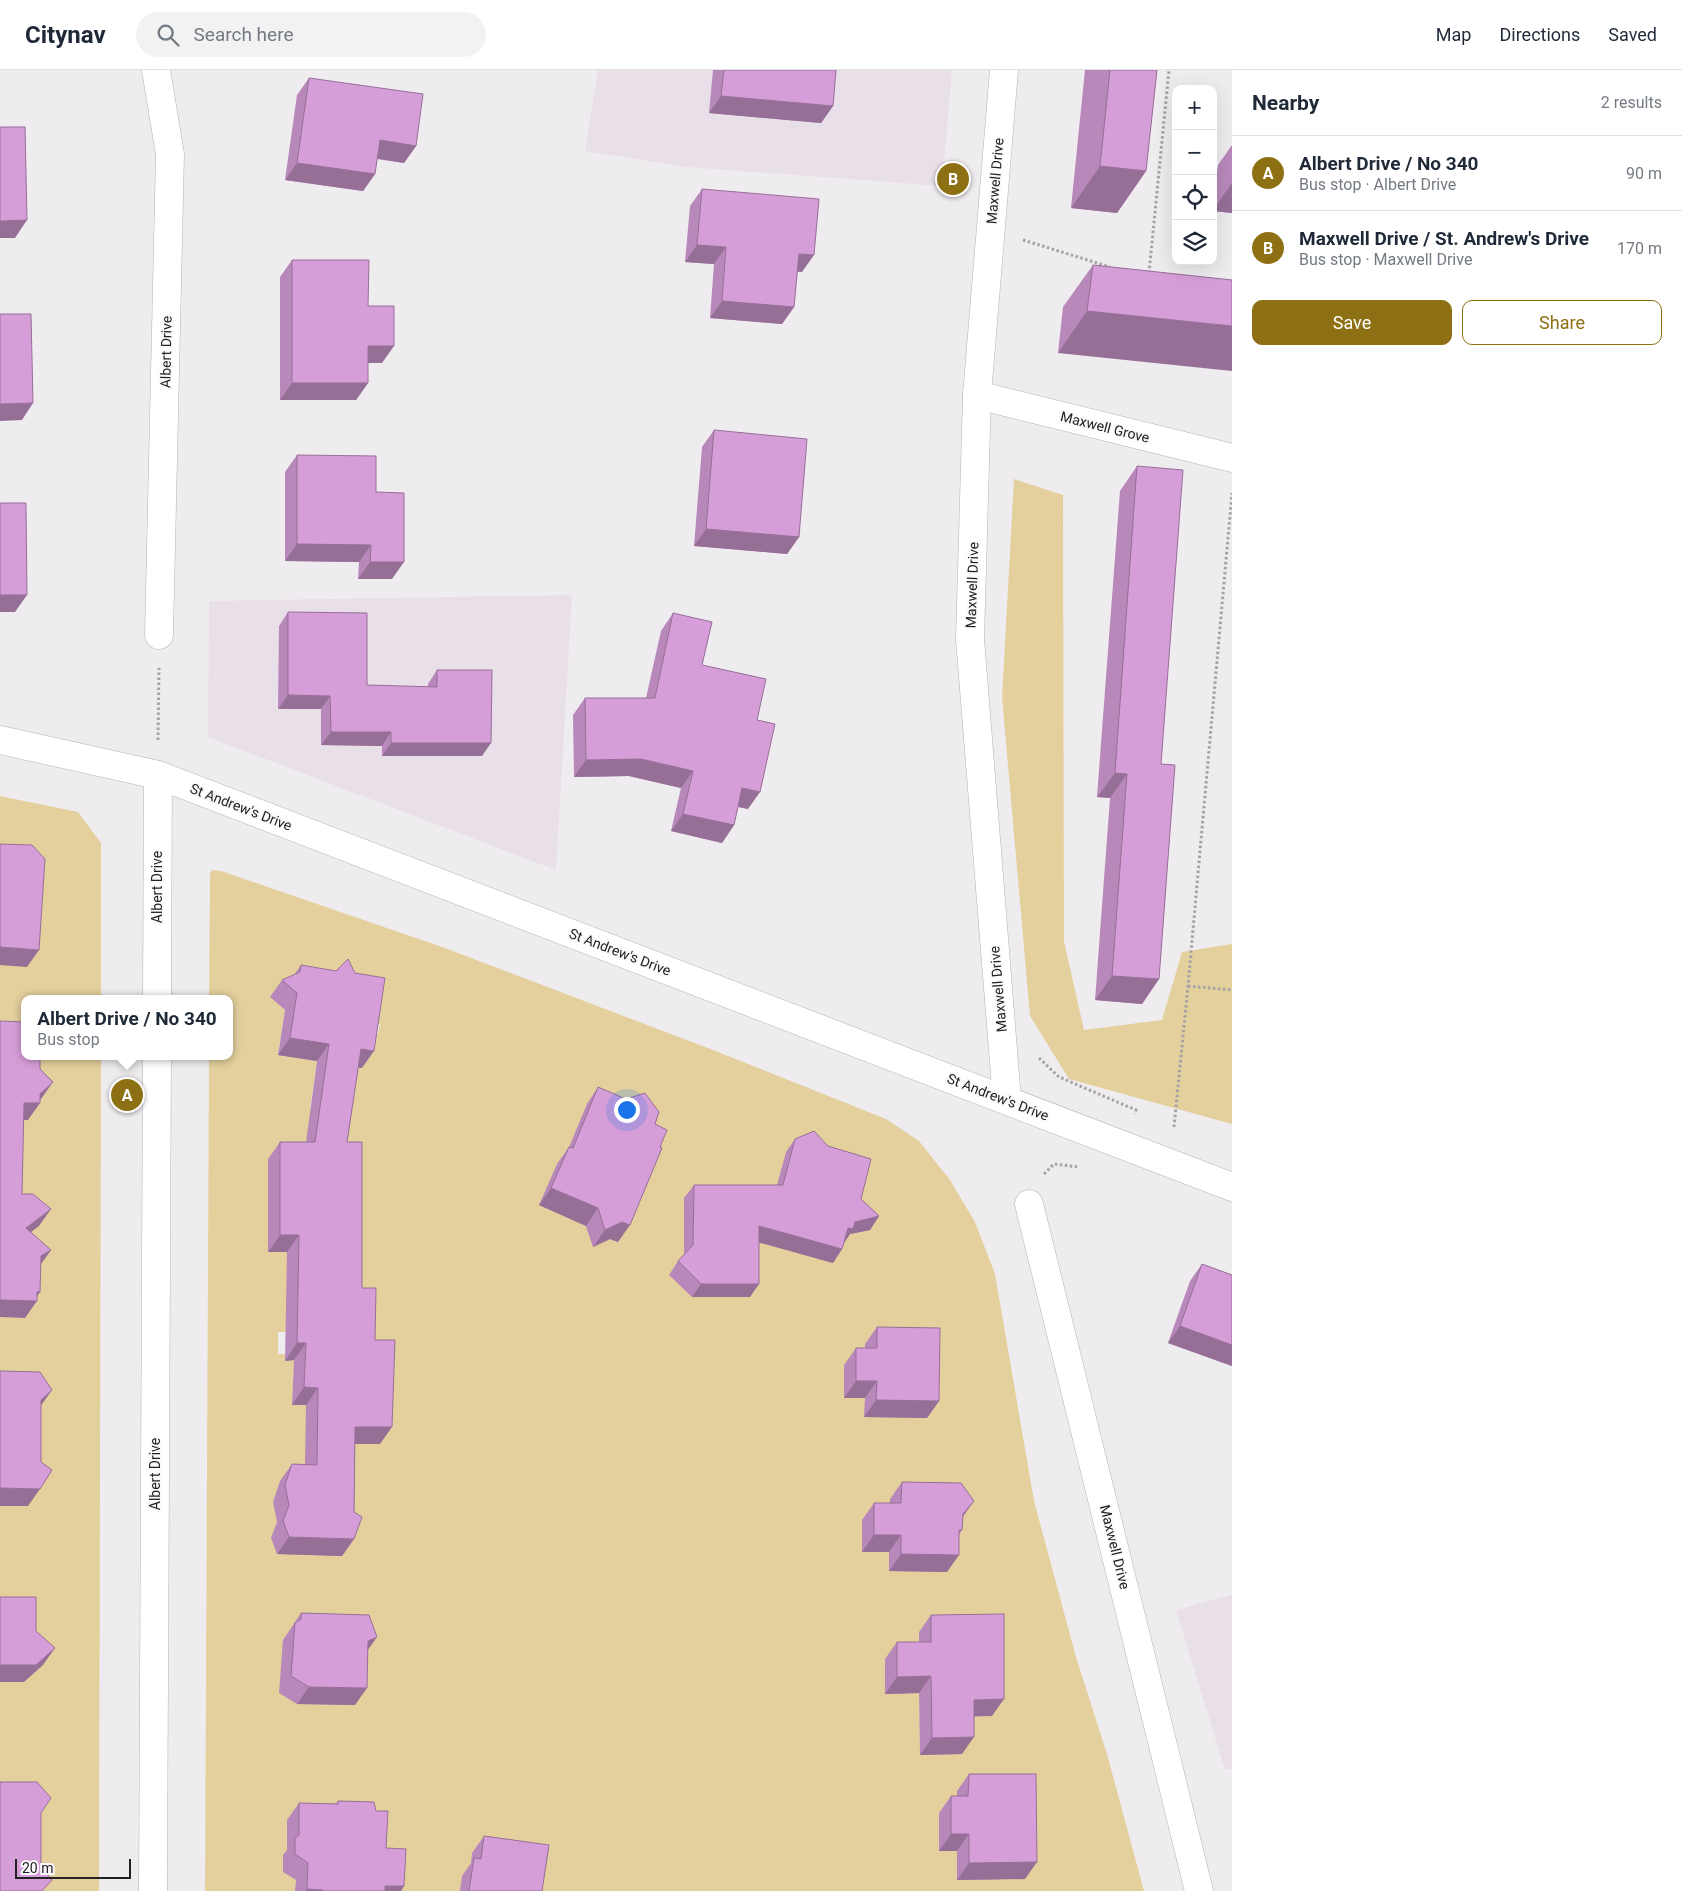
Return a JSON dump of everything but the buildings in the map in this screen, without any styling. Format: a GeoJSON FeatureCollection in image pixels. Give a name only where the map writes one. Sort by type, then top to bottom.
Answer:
{"type":"FeatureCollection","features":[{"type":"Feature","properties":{"kind":"street","name":"Albert Drive"},"geometry":{"type":"LineString","coordinates":[[156,70],[170,154],[159,634]]}},
{"type":"Feature","properties":{"kind":"street","name":"Maxwell Drive"},"geometry":{"type":"LineString","coordinates":[[1004,70],[977,395],[970,639],[1007,1100]]}},
{"type":"Feature","properties":{"kind":"street","name":"Maxwell Grove"},"geometry":{"type":"LineString","coordinates":[[977,395],[1232,458]]}},
{"type":"Feature","properties":{"kind":"street","name":"St Andrew's Drive"},"geometry":{"type":"LineString","coordinates":[[0,740],[158,775],[1232,1187]]}},
{"type":"Feature","properties":{"kind":"street","name":"Albert Drive"},"geometry":{"type":"LineString","coordinates":[[157,995],[158,775]]}},
{"type":"Feature","properties":{"kind":"street","name":"Albert Drive"},"geometry":{"type":"LineString","coordinates":[[153,1891],[157,1060]]}},
{"type":"Feature","properties":{"kind":"street","name":"Maxwell Drive"},"geometry":{"type":"LineString","coordinates":[[1029,1204],[1200,1891]]}},
{"type":"Feature","properties":{"kind":"path"},"geometry":{"type":"LineString","coordinates":[[1149,280],[1169,70]]}},
{"type":"Feature","properties":{"kind":"path"},"geometry":{"type":"LineString","coordinates":[[991,230],[1112,268]]}},
{"type":"Feature","properties":{"kind":"path"},"geometry":{"type":"LineString","coordinates":[[1170,1164],[1188,986],[1232,493]]}},
{"type":"Feature","properties":{"kind":"path"},"geometry":{"type":"LineString","coordinates":[[158,775],[159,634]]}},
{"type":"Feature","properties":{"kind":"path"},"geometry":{"type":"LineString","coordinates":[[1188,986],[1232,990]]}},
{"type":"Feature","properties":{"kind":"shaded area"},"geometry":{"type":"Polygon","coordinates":[[[598,70],[952,70],[942,186],[687,167],[585,151],[598,70]]]}},
{"type":"Feature","properties":{"kind":"shaded area"},"geometry":{"type":"Polygon","coordinates":[[[1014,479],[1063,495],[1064,941],[1084,1030],[1162,1020],[1182,952],[1232,944],[1232,1124],[1069,1079],[1030,1016],[1002,697],[1014,479]]]}},
{"type":"Feature","properties":{"kind":"shaded area"},"geometry":{"type":"Polygon","coordinates":[[[572,595],[556,870],[208,737],[209,601],[572,595]]]}},
{"type":"Feature","properties":{"kind":"shaded area"},"geometry":{"type":"Polygon","coordinates":[[[0,796],[78,812],[101,843],[101,995],[21,995],[21,1060],[101,1060],[99,1891],[0,1891],[0,796]]]}},
{"type":"Feature","properties":{"kind":"shaded area"},"geometry":{"type":"Polygon","coordinates":[[[212,870],[221,871],[445,948],[713,1050],[886,1119],[919,1141],[950,1180],[975,1222],[995,1274],[1034,1501],[1076,1657],[1107,1754],[1144,1891],[205,1891],[209,1060],[233,1060],[233,995],[209,995],[210,874],[212,870]],[[279,1005],[285,1010],[278,1054],[317,1061],[310,1109],[368,1032],[378,1034],[380,1024],[279,1005]],[[278,1332],[278,1354],[285,1354],[297,1360],[293,1374],[293,1404],[322,1405],[286,1332],[278,1332]],[[919,1659],[920,1754],[962,1717],[992,1716],[919,1659]]]}},
{"type":"Feature","properties":{"kind":"shaded area"},"geometry":{"type":"Polygon","coordinates":[[[1232,1595],[1232,1768],[1225,1770],[1176,1610],[1232,1595]]]}},
{"type":"Feature","properties":{"kind":"place","name":"Maxwell Drive / St. Andrew's Drive"},"geometry":{"type":"Point","coordinates":[953,179]}},
{"type":"Feature","properties":{"kind":"place","name":"Albert Drive / No 340"},"geometry":{"type":"Point","coordinates":[127,1095]}}]}
